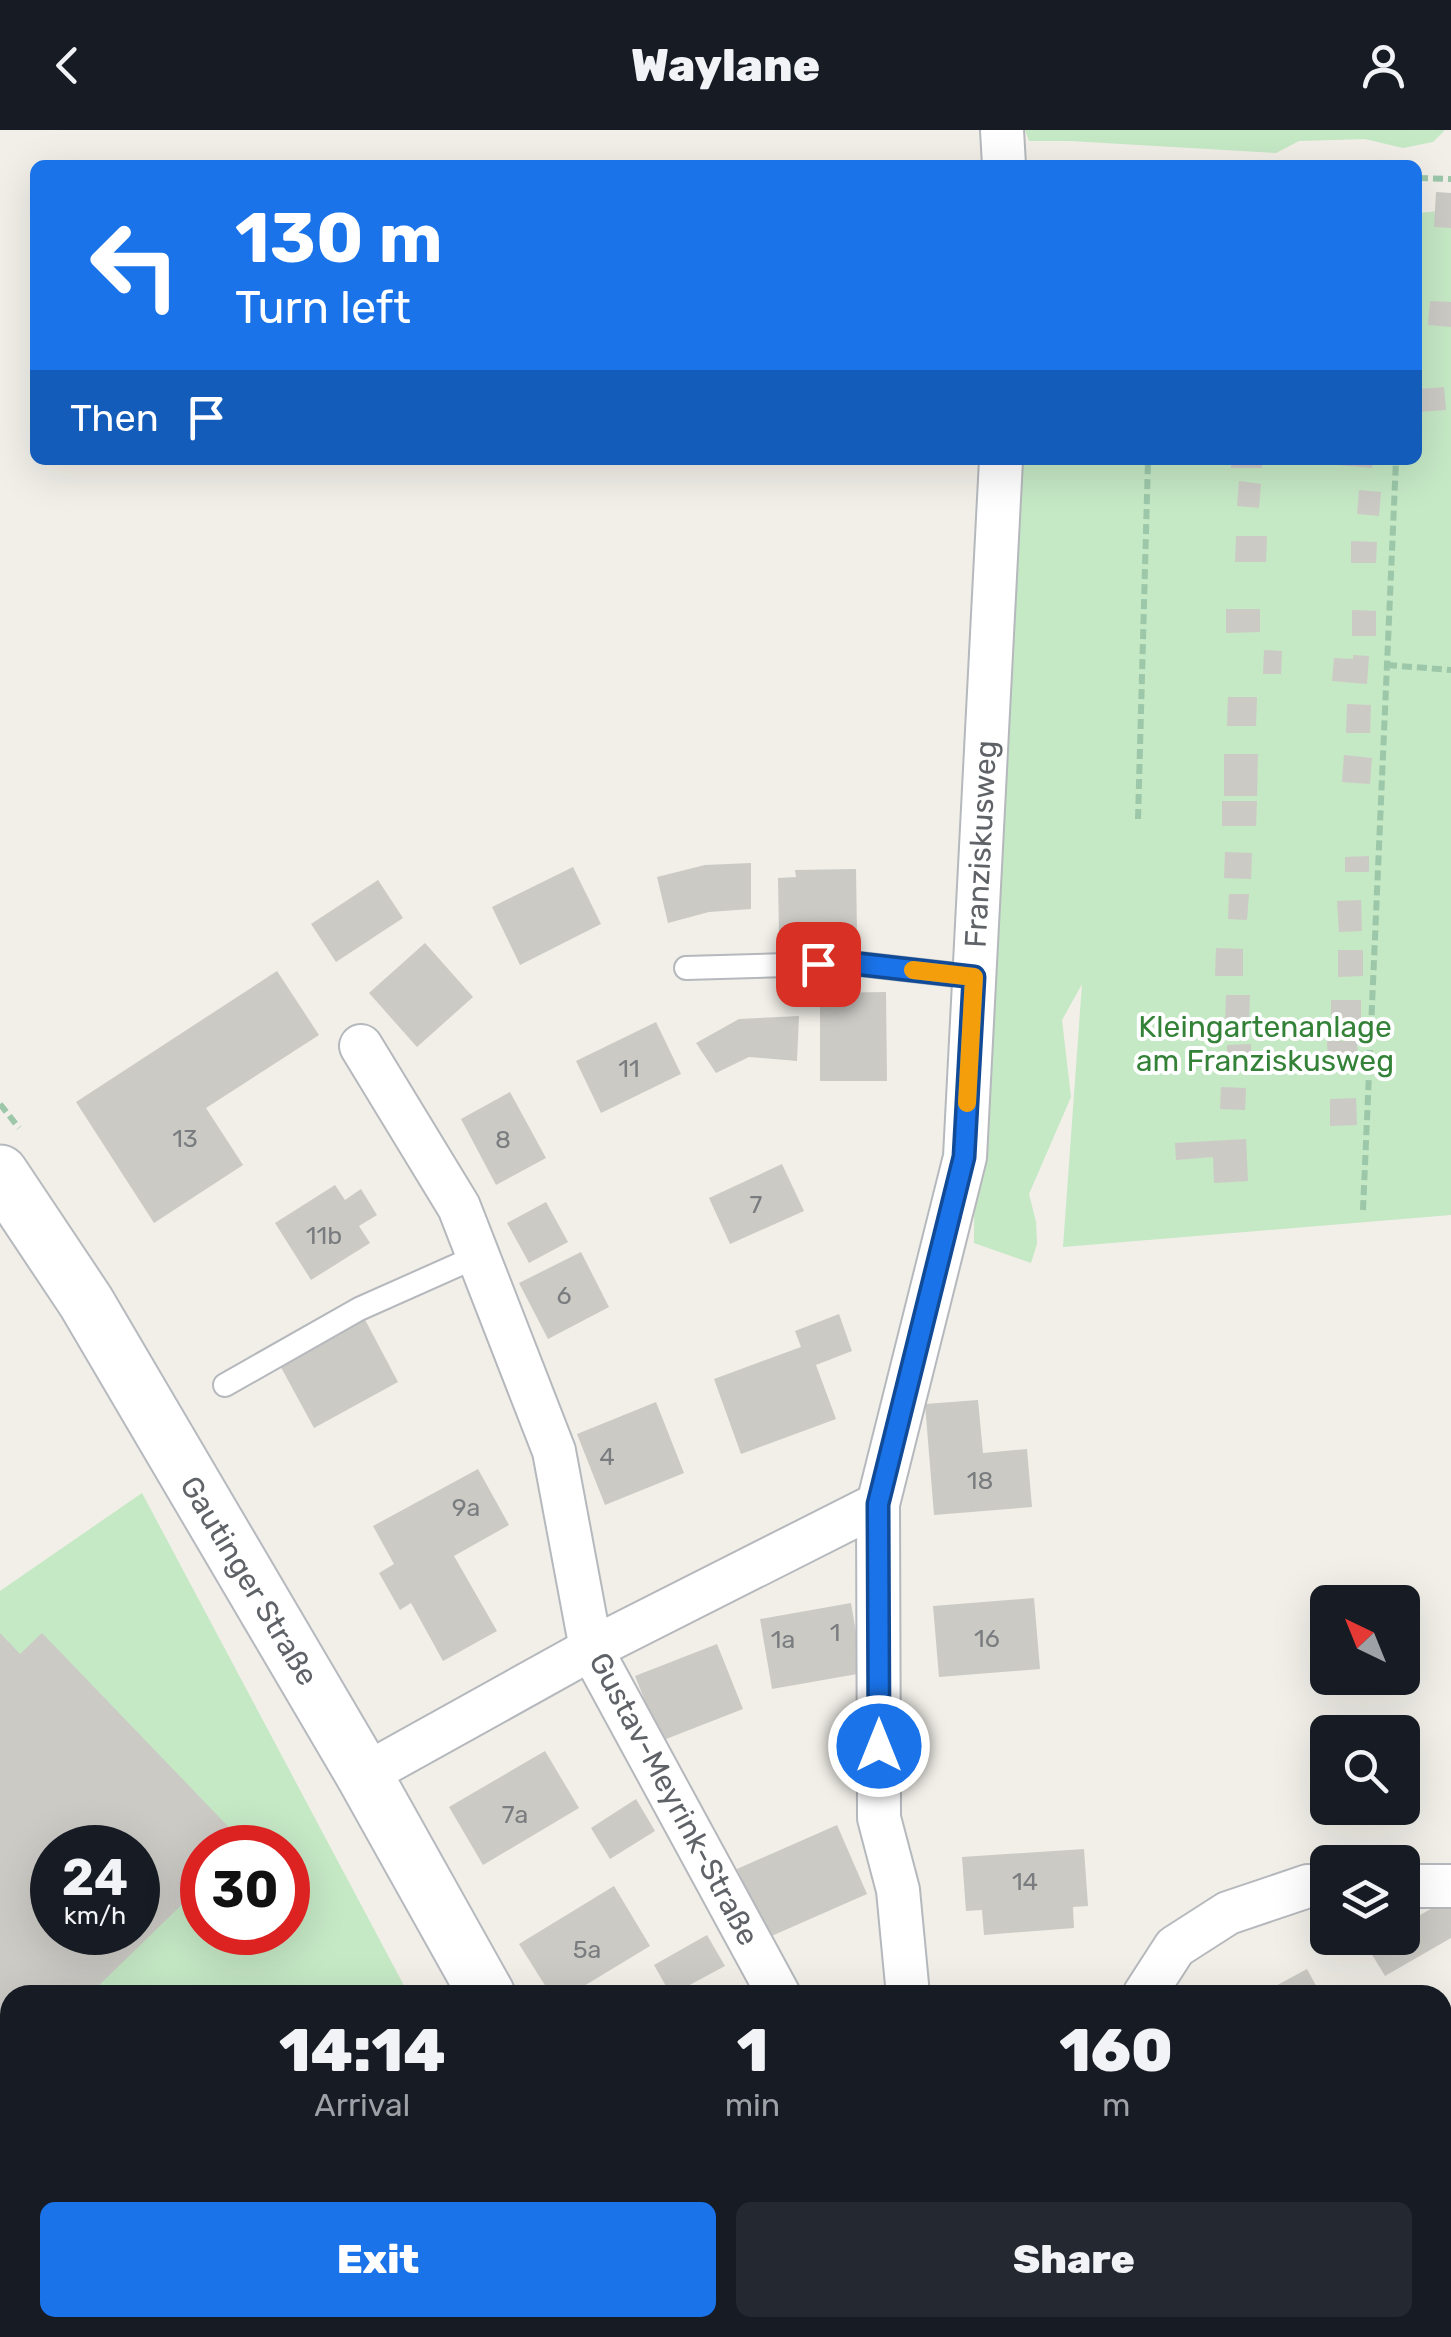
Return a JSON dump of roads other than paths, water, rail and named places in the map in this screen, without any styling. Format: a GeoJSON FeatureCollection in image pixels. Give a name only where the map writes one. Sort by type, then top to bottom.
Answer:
{"type":"FeatureCollection","features":[{"type":"Feature","properties":{"kind":"main road","name":"Gautinger Straße"},"geometry":{"type":"LineString","coordinates":[[0,1173],[86,1302],[364,1775],[482,1985]]}},
{"type":"Feature","properties":{"kind":"street"},"geometry":{"type":"LineString","coordinates":[[1002,130],[1004,160]]}},
{"type":"Feature","properties":{"kind":"street","name":"Franziskusweg"},"geometry":{"type":"LineString","coordinates":[[907,1985],[898,1890],[879,1818],[878,1504],[964,1157],[1001,465]]}},
{"type":"Feature","properties":{"kind":"street","name":"Gustav-Meyrink-Straße"},"geometry":{"type":"LineString","coordinates":[[361,1046],[459,1207],[554,1451],[591,1648],[775,1985]]}},
{"type":"Feature","properties":{"kind":"street"},"geometry":{"type":"LineString","coordinates":[[364,1775],[591,1648],[878,1504]]}},
{"type":"Feature","properties":{"kind":"street"},"geometry":{"type":"LineString","coordinates":[[1150,1985],[1175,1947],[1228,1913],[1310,1886]]}},
{"type":"Feature","properties":{"kind":"street"},"geometry":{"type":"LineString","coordinates":[[1420,1886],[1451,1886]]}},
{"type":"Feature","properties":{"kind":"lane"},"geometry":{"type":"LineString","coordinates":[[686,968],[851,963],[974,977]]}},
{"type":"Feature","properties":{"kind":"lane"},"geometry":{"type":"LineString","coordinates":[[225,1385],[359,1309],[478,1256]]}},
{"type":"Feature","properties":{"kind":"park label","name":"Kleingartenanlage am Franziskusweg"},"geometry":{"type":"Point","coordinates":[1265,1044]}}]}
